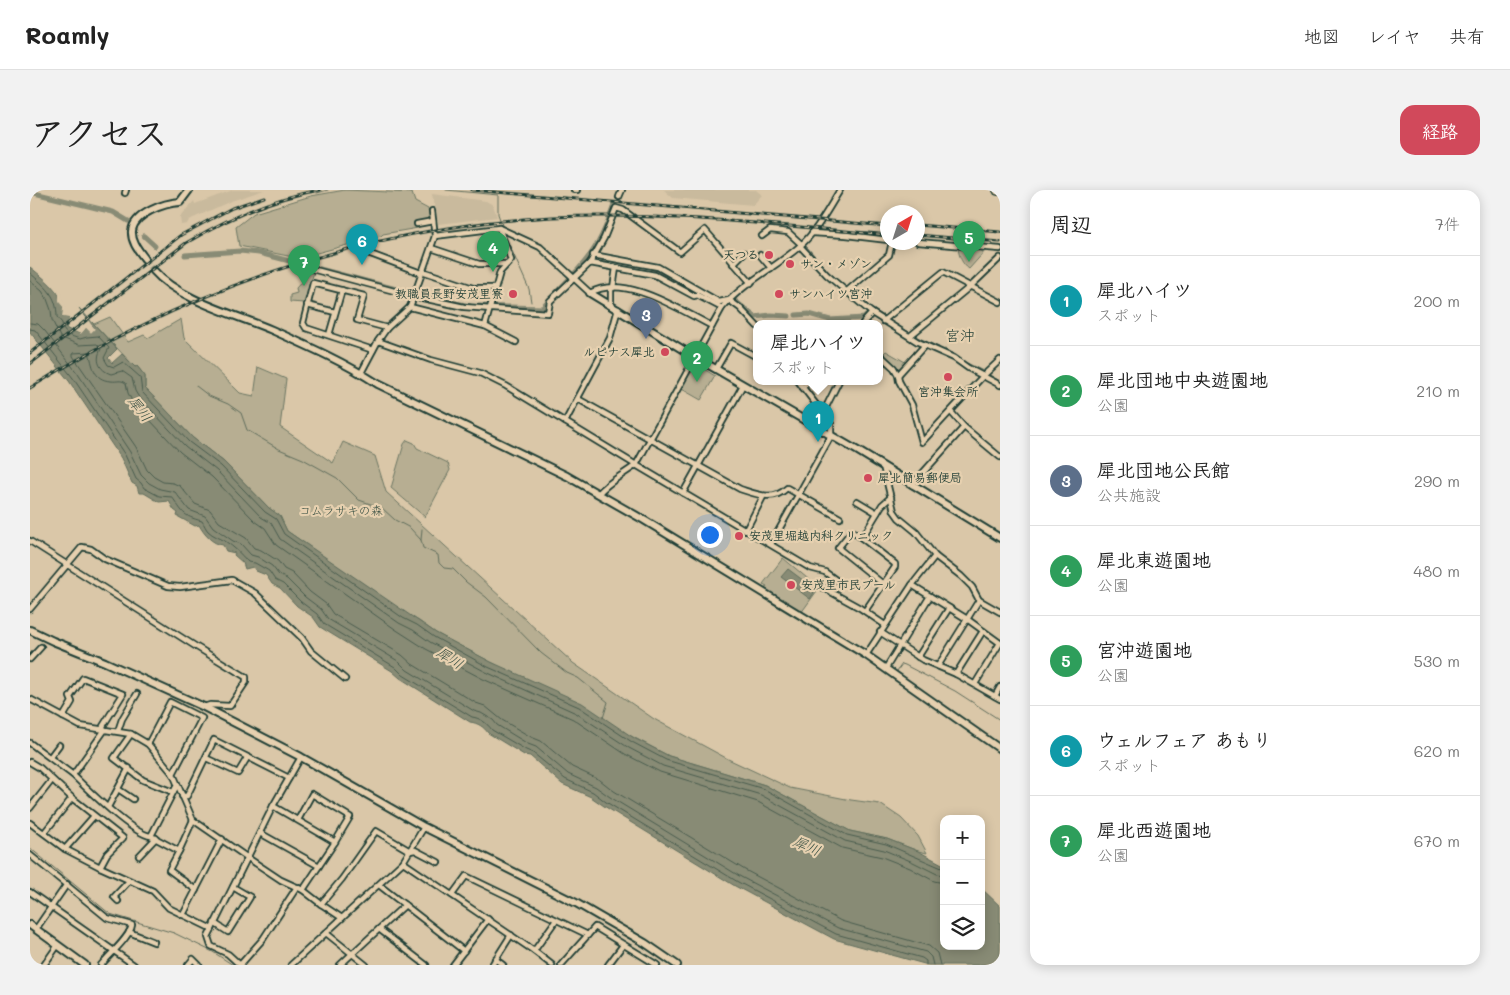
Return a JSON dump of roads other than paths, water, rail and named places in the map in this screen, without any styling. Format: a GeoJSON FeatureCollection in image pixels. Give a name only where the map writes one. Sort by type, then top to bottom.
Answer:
{"type":"FeatureCollection","features":[{"type":"Feature","properties":{"kind":"street"},"geometry":{"type":"LineString","coordinates":[[145,259],[134,243],[132,231],[135,224],[155,208],[167,203],[180,202],[189,190]]}},
{"type":"Feature","properties":{"kind":"street"},"geometry":{"type":"LineString","coordinates":[[619,196],[622,190]]}},
{"type":"Feature","properties":{"kind":"street"},"geometry":{"type":"LineString","coordinates":[[598,494],[613,479],[636,465],[722,308],[750,283],[801,245],[812,233],[840,190]]}},
{"type":"Feature","properties":{"kind":"street"},"geometry":{"type":"LineString","coordinates":[[304,267],[413,296],[464,307],[548,312],[550,301],[590,262],[604,238],[616,208],[623,210],[680,252],[705,230],[750,283]]}},
{"type":"Feature","properties":{"kind":"street"},"geometry":{"type":"LineString","coordinates":[[361,373],[387,328],[410,307],[436,236],[432,211]]}},
{"type":"Feature","properties":{"kind":"street"},"geometry":{"type":"LineString","coordinates":[[417,224],[433,221]]}},
{"type":"Feature","properties":{"kind":"street"},"geometry":{"type":"LineString","coordinates":[[436,236],[499,228],[540,247],[590,293],[695,357],[883,466],[1000,538]]}},
{"type":"Feature","properties":{"kind":"street"},"geometry":{"type":"LineString","coordinates":[[485,326],[500,272],[511,260],[499,228]]}},
{"type":"Feature","properties":{"kind":"street"},"geometry":{"type":"LineString","coordinates":[[762,236],[770,230],[788,232],[827,275],[882,320]]}},
{"type":"Feature","properties":{"kind":"street"},"geometry":{"type":"LineString","coordinates":[[812,233],[880,239]]}},
{"type":"Feature","properties":{"kind":"street"},"geometry":{"type":"LineString","coordinates":[[925,243],[1000,249]]}},
{"type":"Feature","properties":{"kind":"street"},"geometry":{"type":"LineString","coordinates":[[431,248],[479,264],[508,264]]}},
{"type":"Feature","properties":{"kind":"street"},"geometry":{"type":"LineString","coordinates":[[357,249],[473,288],[495,288]]}},
{"type":"Feature","properties":{"kind":"street"},"geometry":{"type":"LineString","coordinates":[[846,292],[889,256],[890,250]]}},
{"type":"Feature","properties":{"kind":"street"},"geometry":{"type":"LineString","coordinates":[[733,264],[744,253]]}},
{"type":"Feature","properties":{"kind":"street"},"geometry":{"type":"LineString","coordinates":[[593,255],[658,267],[719,302],[729,300],[753,322]]}},
{"type":"Feature","properties":{"kind":"street"},"geometry":{"type":"LineString","coordinates":[[760,255],[771,268]]}},
{"type":"Feature","properties":{"kind":"street"},"geometry":{"type":"LineString","coordinates":[[910,336],[1000,258]]}},
{"type":"Feature","properties":{"kind":"street"},"geometry":{"type":"LineString","coordinates":[[590,262],[655,275],[694,296],[697,295],[722,308]]}},
{"type":"Feature","properties":{"kind":"street"},"geometry":{"type":"LineString","coordinates":[[611,306],[616,268]]}},
{"type":"Feature","properties":{"kind":"street"},"geometry":{"type":"LineString","coordinates":[[154,270],[164,280],[187,294],[216,308],[274,331],[567,476],[866,655],[1000,749]]}},
{"type":"Feature","properties":{"kind":"street"},"geometry":{"type":"LineString","coordinates":[[1000,302],[943,272],[883,321],[1000,384]]}},
{"type":"Feature","properties":{"kind":"street"},"geometry":{"type":"LineString","coordinates":[[373,350],[306,328],[303,323],[313,283],[364,296],[357,320],[387,328]]}},
{"type":"Feature","properties":{"kind":"street"},"geometry":{"type":"LineString","coordinates":[[590,293],[596,289],[612,288],[648,293],[712,326]]}},
{"type":"Feature","properties":{"kind":"street"},"geometry":{"type":"LineString","coordinates":[[329,335],[342,290]]}},
{"type":"Feature","properties":{"kind":"street"},"geometry":{"type":"LineString","coordinates":[[307,305],[335,312]]}},
{"type":"Feature","properties":{"kind":"street"},"geometry":{"type":"LineString","coordinates":[[410,307],[485,326],[516,342]]}},
{"type":"Feature","properties":{"kind":"street"},"geometry":{"type":"LineString","coordinates":[[564,422],[610,338],[618,309]]}},
{"type":"Feature","properties":{"kind":"street"},"geometry":{"type":"LineString","coordinates":[[866,320],[872,313]]}},
{"type":"Feature","properties":{"kind":"street"},"geometry":{"type":"LineString","coordinates":[[378,341],[431,360],[480,373],[506,386],[810,568],[825,572],[836,580]]}},
{"type":"Feature","properties":{"kind":"street"},"geometry":{"type":"LineString","coordinates":[[716,369],[731,343],[753,355]]}},
{"type":"Feature","properties":{"kind":"street"},"geometry":{"type":"LineString","coordinates":[[898,375],[925,345]]}},
{"type":"Feature","properties":{"kind":"street"},"geometry":{"type":"LineString","coordinates":[[883,358],[894,368],[912,405],[922,442],[1000,360]]}},
{"type":"Feature","properties":{"kind":"street"},"geometry":{"type":"LineString","coordinates":[[683,493],[743,384]]}},
{"type":"Feature","properties":{"kind":"street"},"geometry":{"type":"LineString","coordinates":[[771,544],[831,436],[831,424],[801,385]]}},
{"type":"Feature","properties":{"kind":"street"},"geometry":{"type":"LineString","coordinates":[[823,413],[837,385]]}},
{"type":"Feature","properties":{"kind":"street"},"geometry":{"type":"LineString","coordinates":[[578,399],[740,489],[763,497],[776,495],[787,488],[840,518]]}},
{"type":"Feature","properties":{"kind":"street"},"geometry":{"type":"LineString","coordinates":[[951,412],[964,426],[1000,457]]}},
{"type":"Feature","properties":{"kind":"street"},"geometry":{"type":"LineString","coordinates":[[912,485],[964,426]]}},
{"type":"Feature","properties":{"kind":"street"},"geometry":{"type":"LineString","coordinates":[[883,466],[894,511],[899,518],[916,532],[935,556],[972,587],[979,600],[1000,612]]}},
{"type":"Feature","properties":{"kind":"street"},"geometry":{"type":"LineString","coordinates":[[746,530],[763,497]]}},
{"type":"Feature","properties":{"kind":"street"},"geometry":{"type":"LineString","coordinates":[[862,538],[877,513],[891,497]]}},
{"type":"Feature","properties":{"kind":"street"},"geometry":{"type":"LineString","coordinates":[[857,500],[877,513]]}},
{"type":"Feature","properties":{"kind":"street"},"geometry":{"type":"LineString","coordinates":[[865,611],[883,584],[895,564],[854,532],[850,533],[838,548],[883,584]]}},
{"type":"Feature","properties":{"kind":"street"},"geometry":{"type":"LineString","coordinates":[[30,540],[65,565],[246,677],[246,682],[230,706],[210,705],[204,707]]}},
{"type":"Feature","properties":{"kind":"street"},"geometry":{"type":"LineString","coordinates":[[30,609],[82,546],[168,586],[180,587],[232,580],[255,593],[302,638],[311,651],[345,679]]}},
{"type":"Feature","properties":{"kind":"street"},"geometry":{"type":"LineString","coordinates":[[866,655],[912,585],[935,556]]}},
{"type":"Feature","properties":{"kind":"street"},"geometry":{"type":"LineString","coordinates":[[806,574],[810,568]]}},
{"type":"Feature","properties":{"kind":"street"},"geometry":{"type":"LineString","coordinates":[[912,585],[1000,643],[975,684]]}},
{"type":"Feature","properties":{"kind":"street"},"geometry":{"type":"LineString","coordinates":[[822,588],[865,611],[885,625]]}},
{"type":"Feature","properties":{"kind":"street"},"geometry":{"type":"LineString","coordinates":[[886,668],[930,596]]}},
{"type":"Feature","properties":{"kind":"street"},"geometry":{"type":"LineString","coordinates":[[938,666],[979,600]]}},
{"type":"Feature","properties":{"kind":"street"},"geometry":{"type":"LineString","coordinates":[[918,657],[949,608]]}},
{"type":"Feature","properties":{"kind":"street"},"geometry":{"type":"LineString","coordinates":[[30,630],[53,642],[105,662],[204,707],[301,757],[424,827],[576,903],[677,965]]}},
{"type":"Feature","properties":{"kind":"street"},"geometry":{"type":"LineString","coordinates":[[956,674],[983,631]]}},
{"type":"Feature","properties":{"kind":"street"},"geometry":{"type":"LineString","coordinates":[[880,632],[918,657],[956,674],[1000,699]]}},
{"type":"Feature","properties":{"kind":"street"},"geometry":{"type":"LineString","coordinates":[[30,659],[41,648]]}},
{"type":"Feature","properties":{"kind":"street"},"geometry":{"type":"LineString","coordinates":[[63,717],[72,702],[70,697],[83,678],[123,694],[103,726],[104,731],[72,775]]}},
{"type":"Feature","properties":{"kind":"street"},"geometry":{"type":"LineString","coordinates":[[995,696],[1000,687]]}},
{"type":"Feature","properties":{"kind":"street"},"geometry":{"type":"LineString","coordinates":[[118,731],[122,719],[137,694]]}},
{"type":"Feature","properties":{"kind":"street"},"geometry":{"type":"LineString","coordinates":[[30,699],[80,726],[131,734],[148,744],[172,774],[194,820],[281,880],[302,890],[342,918]]}},
{"type":"Feature","properties":{"kind":"street"},"geometry":{"type":"LineString","coordinates":[[148,744],[170,702],[202,718],[172,774]]}},
{"type":"Feature","properties":{"kind":"street"},"geometry":{"type":"LineString","coordinates":[[131,734],[114,758],[143,780],[172,792]]}},
{"type":"Feature","properties":{"kind":"street"},"geometry":{"type":"LineString","coordinates":[[182,796],[187,796],[214,740],[289,778]]}},
{"type":"Feature","properties":{"kind":"street"},"geometry":{"type":"LineString","coordinates":[[30,743],[72,775],[133,828],[179,851]]}},
{"type":"Feature","properties":{"kind":"street"},"geometry":{"type":"LineString","coordinates":[[50,757],[59,746]]}},
{"type":"Feature","properties":{"kind":"street"},"geometry":{"type":"LineString","coordinates":[[297,887],[263,939],[240,965],[228,954],[211,946],[208,937],[214,923],[273,806],[301,757]]}},
{"type":"Feature","properties":{"kind":"street"},"geometry":{"type":"LineString","coordinates":[[206,758],[238,773],[248,758]]}},
{"type":"Feature","properties":{"kind":"street"},"geometry":{"type":"LineString","coordinates":[[30,762],[40,768],[72,798],[123,838],[107,854],[100,867]]}},
{"type":"Feature","properties":{"kind":"street"},"geometry":{"type":"LineString","coordinates":[[108,807],[129,768]]}},
{"type":"Feature","properties":{"kind":"street"},"geometry":{"type":"LineString","coordinates":[[30,808],[52,780]]}},
{"type":"Feature","properties":{"kind":"street"},"geometry":{"type":"LineString","coordinates":[[139,856],[154,837],[172,792],[177,785]]}},
{"type":"Feature","properties":{"kind":"street"},"geometry":{"type":"LineString","coordinates":[[118,789],[133,799]]}},
{"type":"Feature","properties":{"kind":"street"},"geometry":{"type":"LineString","coordinates":[[298,820],[312,794],[350,817],[302,890]]}},
{"type":"Feature","properties":{"kind":"street"},"geometry":{"type":"LineString","coordinates":[[44,833],[72,798]]}},
{"type":"Feature","properties":{"kind":"street"},"geometry":{"type":"LineString","coordinates":[[273,806],[335,842]]}},
{"type":"Feature","properties":{"kind":"street"},"geometry":{"type":"LineString","coordinates":[[66,849],[94,816]]}},
{"type":"Feature","properties":{"kind":"street"},"geometry":{"type":"LineString","coordinates":[[194,820],[169,870],[196,890]]}},
{"type":"Feature","properties":{"kind":"street"},"geometry":{"type":"LineString","coordinates":[[30,823],[66,849],[153,891],[169,908],[212,929]]}},
{"type":"Feature","properties":{"kind":"street"},"geometry":{"type":"LineString","coordinates":[[291,965],[403,862],[424,827]]}},
{"type":"Feature","properties":{"kind":"street"},"geometry":{"type":"LineString","coordinates":[[321,904],[342,879],[376,831],[410,851],[415,850],[438,862]]}},
{"type":"Feature","properties":{"kind":"street"},"geometry":{"type":"LineString","coordinates":[[260,833],[319,866]]}},
{"type":"Feature","properties":{"kind":"street"},"geometry":{"type":"LineString","coordinates":[[183,915],[222,839]]}},
{"type":"Feature","properties":{"kind":"street"},"geometry":{"type":"LineString","coordinates":[[30,855],[107,918],[132,925],[126,938],[112,950],[101,965]]}},
{"type":"Feature","properties":{"kind":"street"},"geometry":{"type":"LineString","coordinates":[[403,862],[552,965]]}},
{"type":"Feature","properties":{"kind":"street"},"geometry":{"type":"LineString","coordinates":[[452,895],[466,876],[588,935]]}},
{"type":"Feature","properties":{"kind":"street"},"geometry":{"type":"LineString","coordinates":[[114,897],[129,881]]}},
{"type":"Feature","properties":{"kind":"street"},"geometry":{"type":"LineString","coordinates":[[67,884],[52,908],[33,927],[85,965]]}},
{"type":"Feature","properties":{"kind":"street"},"geometry":{"type":"LineString","coordinates":[[379,885],[464,951]]}},
{"type":"Feature","properties":{"kind":"street"},"geometry":{"type":"LineString","coordinates":[[214,923],[228,932],[250,897],[233,887]]}},
{"type":"Feature","properties":{"kind":"street"},"geometry":{"type":"LineString","coordinates":[[30,892],[134,965]]}},
{"type":"Feature","properties":{"kind":"street"},"geometry":{"type":"LineString","coordinates":[[340,965],[405,905]]}},
{"type":"Feature","properties":{"kind":"street"},"geometry":{"type":"LineString","coordinates":[[453,965],[488,919]]}},
{"type":"Feature","properties":{"kind":"street"},"geometry":{"type":"LineString","coordinates":[[534,951],[556,920]]}},
{"type":"Feature","properties":{"kind":"street"},"geometry":{"type":"LineString","coordinates":[[561,965],[595,927],[657,965]]}},
{"type":"Feature","properties":{"kind":"street"},"geometry":{"type":"LineString","coordinates":[[379,929],[426,965]]}},
{"type":"Feature","properties":{"kind":"street"},"geometry":{"type":"LineString","coordinates":[[129,932],[154,942]]}},
{"type":"Feature","properties":{"kind":"street"},"geometry":{"type":"LineString","coordinates":[[326,933],[366,965]]}},
{"type":"Feature","properties":{"kind":"street"},"geometry":{"type":"LineString","coordinates":[[492,965],[511,935]]}},
{"type":"Feature","properties":{"kind":"street"},"geometry":{"type":"LineString","coordinates":[[44,965],[58,945]]}},
{"type":"Feature","properties":{"kind":"street"},"geometry":{"type":"LineString","coordinates":[[608,965],[623,945]]}},
{"type":"Feature","properties":{"kind":"street"},"geometry":{"type":"LineString","coordinates":[[188,965],[193,959],[200,965]]}},
{"type":"Feature","properties":{"kind":"street"},"geometry":{"type":"LineString","coordinates":[[495,959],[503,965]]}},
{"type":"Feature","properties":{"kind":"water","name":"犀川"},"geometry":{"type":"Polygon","coordinates":[[[30,267],[48,282],[58,294],[63,307],[62,317],[69,318],[67,329],[81,334],[86,328],[91,333],[95,329],[79,308],[117,349],[108,358],[112,363],[122,354],[135,367],[137,366],[145,376],[145,388],[193,438],[224,462],[269,508],[280,516],[287,531],[436,633],[491,662],[582,703],[634,738],[669,756],[765,785],[850,831],[887,839],[918,851],[940,863],[940,950],[985,950],[985,892],[1000,906],[1000,965],[928,965],[834,939],[735,886],[591,797],[562,784],[530,756],[524,755],[488,733],[476,723],[470,722],[320,627],[313,617],[297,606],[280,588],[272,584],[266,575],[256,571],[253,567],[245,569],[243,563],[234,555],[235,553],[226,551],[223,545],[212,541],[199,525],[195,526],[177,516],[178,513],[169,501],[159,502],[144,493],[139,493],[137,486],[132,483],[121,458],[69,381],[30,332],[30,267]]]}},
{"type":"Feature","properties":{"kind":"water"},"geometry":{"type":"Polygon","coordinates":[[[788,569],[816,590],[810,599],[781,577],[788,569]]]}},
{"type":"Feature","properties":{"kind":"waterway"},"geometry":{"type":"LineString","coordinates":[[317,193],[328,190]]}},
{"type":"Feature","properties":{"kind":"waterway"},"geometry":{"type":"LineString","coordinates":[[446,190],[498,195],[498,214],[502,225]]}},
{"type":"Feature","properties":{"kind":"waterway"},"geometry":{"type":"LineString","coordinates":[[30,192],[113,212],[128,221]]}},
{"type":"Feature","properties":{"kind":"waterway"},"geometry":{"type":"LineString","coordinates":[[573,275],[598,243],[614,205]]}},
{"type":"Feature","properties":{"kind":"waterway"},"geometry":{"type":"LineString","coordinates":[[790,229],[801,240]]}},
{"type":"Feature","properties":{"kind":"waterway"},"geometry":{"type":"LineString","coordinates":[[144,236],[155,246]]}},
{"type":"Feature","properties":{"kind":"waterway"},"geometry":{"type":"LineString","coordinates":[[508,242],[529,289],[531,302]]}},
{"type":"Feature","properties":{"kind":"waterway"},"geometry":{"type":"LineString","coordinates":[[806,246],[815,256]]}},
{"type":"Feature","properties":{"kind":"waterway"},"geometry":{"type":"LineString","coordinates":[[185,255],[240,251],[259,253],[419,295],[470,306]]}},
{"type":"Feature","properties":{"kind":"waterway"},"geometry":{"type":"LineString","coordinates":[[818,261],[826,268]]}},
{"type":"Feature","properties":{"kind":"waterway"},"geometry":{"type":"LineString","coordinates":[[651,267],[668,275]]}},
{"type":"Feature","properties":{"kind":"waterway"},"geometry":{"type":"LineString","coordinates":[[828,271],[847,288]]}},
{"type":"Feature","properties":{"kind":"waterway"},"geometry":{"type":"LineString","coordinates":[[479,306],[543,308],[570,278]]}},
{"type":"Feature","properties":{"kind":"waterway"},"geometry":{"type":"LineString","coordinates":[[680,282],[712,300]]}},
{"type":"Feature","properties":{"kind":"waterway"},"geometry":{"type":"LineString","coordinates":[[851,291],[862,300]]}},
{"type":"Feature","properties":{"kind":"waterway"},"geometry":{"type":"LineString","coordinates":[[734,300],[755,317],[771,315],[789,316]]}},
{"type":"Feature","properties":{"kind":"waterway"},"geometry":{"type":"LineString","coordinates":[[865,303],[869,306]]}},
{"type":"Feature","properties":{"kind":"waterway"},"geometry":{"type":"LineString","coordinates":[[873,309],[884,316]]}},
{"type":"Feature","properties":{"kind":"waterway"},"geometry":{"type":"LineString","coordinates":[[796,315],[809,314],[830,320],[864,318],[866,316]]}},
{"type":"Feature","properties":{"kind":"waterway"},"geometry":{"type":"LineString","coordinates":[[891,321],[909,332]]}},
{"type":"Feature","properties":{"kind":"waterway"},"geometry":{"type":"LineString","coordinates":[[915,336],[939,347]]}},
{"type":"Feature","properties":{"kind":"waterway"},"geometry":{"type":"LineString","coordinates":[[945,349],[961,359]]}},
{"type":"Feature","properties":{"kind":"waterway"},"geometry":{"type":"LineString","coordinates":[[967,363],[983,371]]}},
{"type":"Feature","properties":{"kind":"waterway"},"geometry":{"type":"LineString","coordinates":[[988,374],[1000,381]]}},
{"type":"Feature","properties":{"kind":"waterway"},"geometry":{"type":"LineString","coordinates":[[196,386],[209,396],[228,404],[241,413],[247,430],[279,449],[303,459],[337,478],[359,500],[382,508],[395,520],[410,528],[421,540],[423,548],[438,555],[439,563],[444,568],[453,569],[466,582],[486,597],[541,653],[567,673],[578,678],[608,702],[603,718]]}},
{"type":"Feature","properties":{"kind":"waterway"},"geometry":{"type":"LineString","coordinates":[[421,540],[422,529]]}},
{"type":"Feature","properties":{"kind":"waterway"},"geometry":{"type":"LineString","coordinates":[[897,671],[902,664],[905,665],[955,691],[1000,720]]}},
{"type":"Feature","properties":{"kind":"waterway"},"geometry":{"type":"LineString","coordinates":[[30,848],[110,914],[174,933],[213,952],[233,965]]}},
{"type":"Feature","properties":{"kind":"tunnel"},"geometry":{"type":"LineString","coordinates":[[145,259],[154,271]]}},
{"type":"Feature","properties":{"kind":"railway"},"geometry":{"type":"LineString","coordinates":[[30,364],[186,243],[218,225],[251,210],[285,198],[320,190]]}},
{"type":"Feature","properties":{"kind":"railway"},"geometry":{"type":"LineString","coordinates":[[472,190],[880,225]]}},
{"type":"Feature","properties":{"kind":"railway"},"geometry":{"type":"LineString","coordinates":[[30,353],[181,235],[232,208],[264,197]]}},
{"type":"Feature","properties":{"kind":"railway"},"geometry":{"type":"LineString","coordinates":[[30,388],[90,353],[152,321],[215,293],[280,269],[346,249],[414,234],[483,223],[552,217],[636,216],[720,220],[880,234]]}},
{"type":"Feature","properties":{"kind":"railway"},"geometry":{"type":"LineString","coordinates":[[925,226],[1000,232]]}},
{"type":"Feature","properties":{"kind":"railway"},"geometry":{"type":"LineString","coordinates":[[925,236],[1000,242]]}},
{"type":"Feature","properties":{"kind":"place","name":"天つる"},"geometry":{"type":"Point","coordinates":[769,255]}},
{"type":"Feature","properties":{"kind":"place","name":"宮沖遊園地"},"geometry":{"type":"Point","coordinates":[969,262]}},
{"type":"Feature","properties":{"kind":"place","name":"サン・メゾン"},"geometry":{"type":"Point","coordinates":[790,264]}},
{"type":"Feature","properties":{"kind":"place","name":"ウェルフェア あもり"},"geometry":{"type":"Point","coordinates":[362,265]}},
{"type":"Feature","properties":{"kind":"place","name":"犀北東遊園地"},"geometry":{"type":"Point","coordinates":[493,272]}},
{"type":"Feature","properties":{"kind":"place","name":"犀北西遊園地"},"geometry":{"type":"Point","coordinates":[304,286]}},
{"type":"Feature","properties":{"kind":"place","name":"教職員長野安茂里寮"},"geometry":{"type":"Point","coordinates":[513,294]}},
{"type":"Feature","properties":{"kind":"place","name":"サンハイツ宮沖"},"geometry":{"type":"Point","coordinates":[779,294]}},
{"type":"Feature","properties":{"kind":"place","name":"犀北団地公民館"},"geometry":{"type":"Point","coordinates":[646,339]}},
{"type":"Feature","properties":{"kind":"place","name":"ルピナス犀北"},"geometry":{"type":"Point","coordinates":[665,352]}},
{"type":"Feature","properties":{"kind":"place","name":"宮沖集会所"},"geometry":{"type":"Point","coordinates":[948,377]}},
{"type":"Feature","properties":{"kind":"place","name":"犀北団地中央遊園地"},"geometry":{"type":"Point","coordinates":[697,382]}},
{"type":"Feature","properties":{"kind":"place","name":"犀北ハイツ"},"geometry":{"type":"Point","coordinates":[818,442]}},
{"type":"Feature","properties":{"kind":"place","name":"犀北簡易郵便局"},"geometry":{"type":"Point","coordinates":[868,478]}},
{"type":"Feature","properties":{"kind":"place","name":"安茂里堀越内科クリニック"},"geometry":{"type":"Point","coordinates":[739,536]}},
{"type":"Feature","properties":{"kind":"place","name":"安茂里市民プール"},"geometry":{"type":"Point","coordinates":[791,585]}},
{"type":"Feature","properties":{"kind":"district","name":"宮沖"},"geometry":{"type":"Point","coordinates":[960,336]}},
{"type":"Feature","properties":{"kind":"park label","name":"コムラサキの森"},"geometry":{"type":"Point","coordinates":[341,511]}}]}
